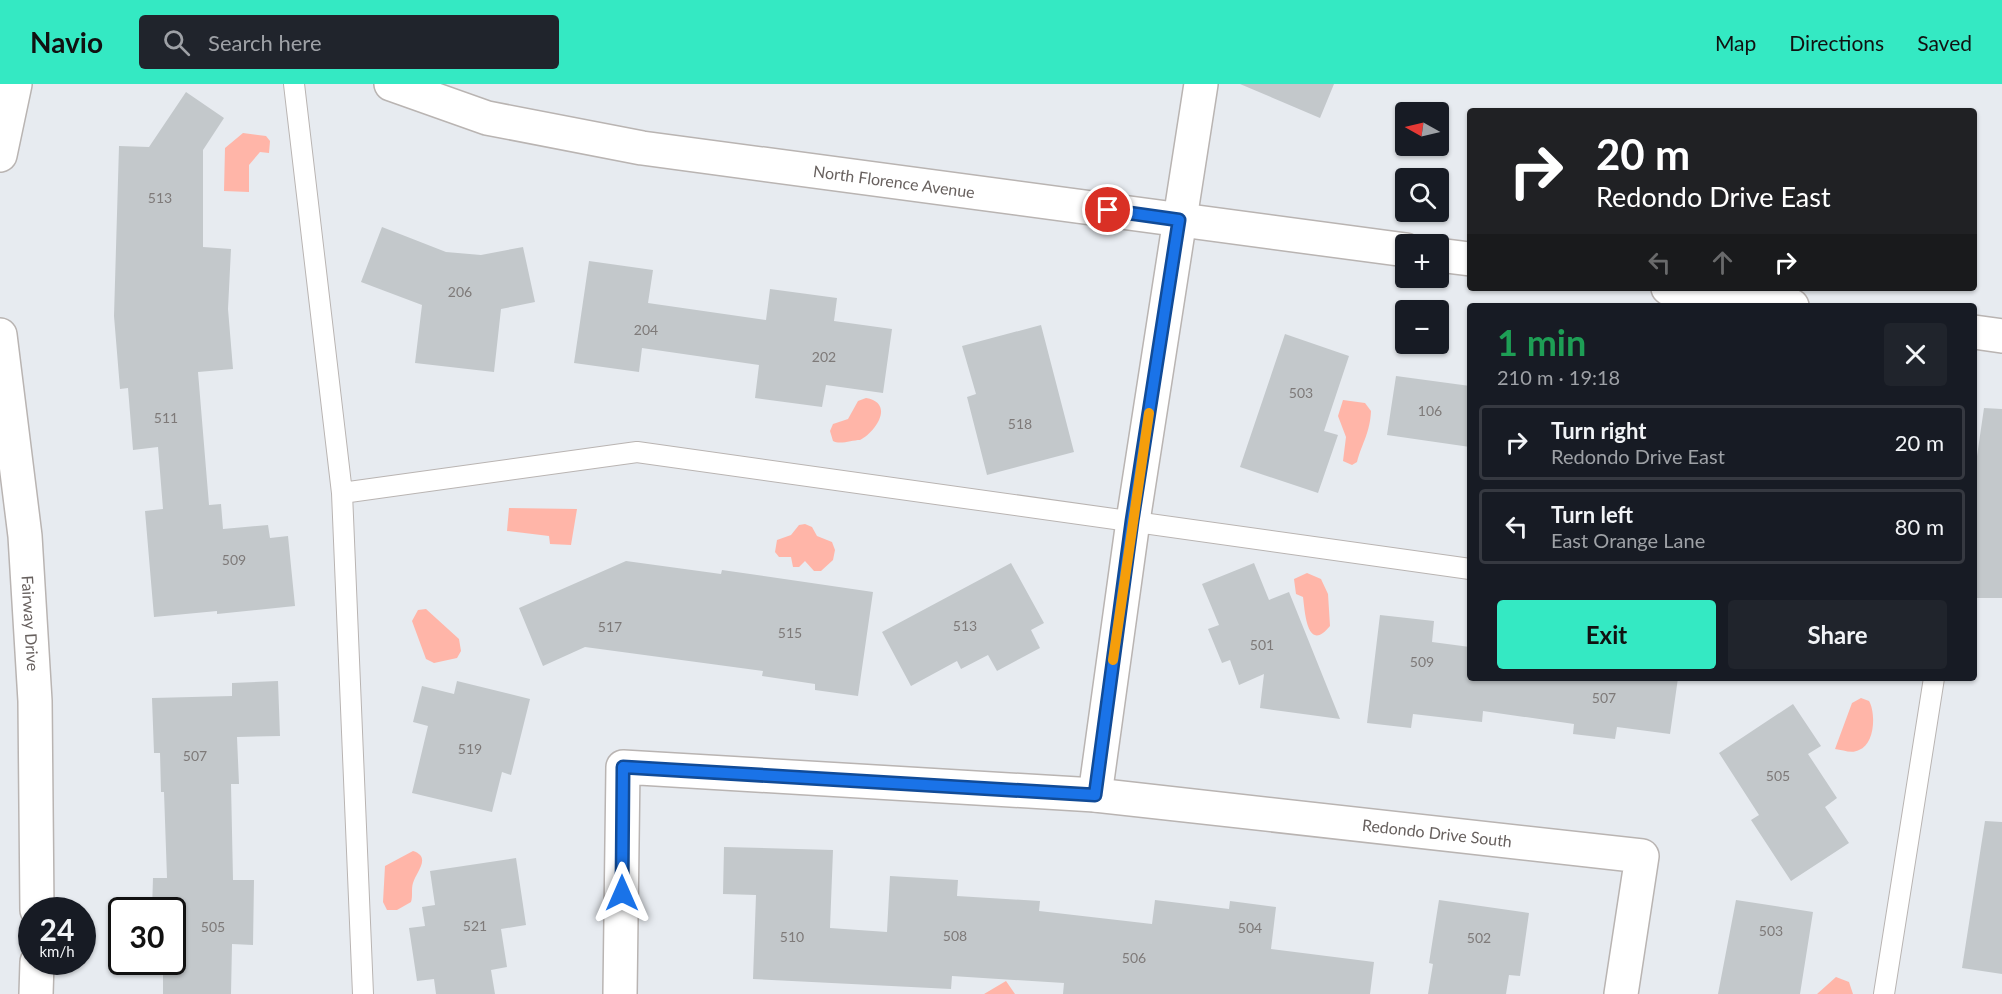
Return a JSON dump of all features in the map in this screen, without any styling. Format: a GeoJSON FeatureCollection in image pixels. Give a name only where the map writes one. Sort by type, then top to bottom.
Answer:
{"type":"FeatureCollection","features":[{"type":"Feature","properties":{"kind":"street"},"geometry":{"type":"LineString","coordinates":[[0,155],[15,84]]}},
{"type":"Feature","properties":{"kind":"street","name":"North Florence Avenue"},"geometry":{"type":"LineString","coordinates":[[390,84],[487,117],[608,142],[1395,249]]}},
{"type":"Feature","properties":{"kind":"street"},"geometry":{"type":"LineString","coordinates":[[620,994],[623,767],[1095,795],[1132,521],[1201,84]]}},
{"type":"Feature","properties":{"kind":"street"},"geometry":{"type":"LineString","coordinates":[[1449,256],[1467,259]]}},
{"type":"Feature","properties":{"kind":"street"},"geometry":{"type":"LineString","coordinates":[[1689,291],[1771,303]]}},
{"type":"Feature","properties":{"kind":"street"},"geometry":{"type":"LineString","coordinates":[[1977,332],[2002,336]]}},
{"type":"Feature","properties":{"kind":"street","name":"Fairway Drive"},"geometry":{"type":"LineString","coordinates":[[0,335],[25,536],[35,701],[38,897]]}},
{"type":"Feature","properties":{"kind":"street","name":"Redondo Drive South"},"geometry":{"type":"LineString","coordinates":[[1095,795],[1642,856],[1620,994]]}},
{"type":"Feature","properties":{"kind":"street"},"geometry":{"type":"LineString","coordinates":[[36,994],[37,975]]}},
{"type":"Feature","properties":{"kind":"lane"},"geometry":{"type":"LineString","coordinates":[[294,84],[342,493],[363,994]]}},
{"type":"Feature","properties":{"kind":"lane"},"geometry":{"type":"LineString","coordinates":[[342,493],[637,452],[1467,568]]}},
{"type":"Feature","properties":{"kind":"lane"},"geometry":{"type":"LineString","coordinates":[[1884,994],[1934,681]]}},
{"type":"Feature","properties":{"kind":"shaded area"},"geometry":{"type":"Polygon","coordinates":[[[243,133],[266,136],[270,141],[269,153],[260,152],[249,165],[249,192],[224,191],[225,148],[243,133]]]}},
{"type":"Feature","properties":{"kind":"shaded area"},"geometry":{"type":"Polygon","coordinates":[[[866,398],[875,401],[880,406],[880,418],[877,425],[860,440],[833,441],[830,431],[833,424],[848,419],[858,401],[866,398]]]}},
{"type":"Feature","properties":{"kind":"shaded area"},"geometry":{"type":"Polygon","coordinates":[[[1343,400],[1365,403],[1371,411],[1357,462],[1352,465],[1343,461],[1346,437],[1338,416],[1343,400]]]}},
{"type":"Feature","properties":{"kind":"shaded area"},"geometry":{"type":"Polygon","coordinates":[[[509,508],[577,509],[571,545],[550,544],[549,536],[507,531],[509,508]]]}},
{"type":"Feature","properties":{"kind":"shaded area"},"geometry":{"type":"Polygon","coordinates":[[[805,524],[812,527],[817,536],[832,542],[835,550],[833,560],[821,571],[814,571],[805,561],[799,567],[793,567],[791,557],[779,557],[775,552],[777,540],[791,535],[799,525],[805,524]]]}},
{"type":"Feature","properties":{"kind":"shaded area"},"geometry":{"type":"Polygon","coordinates":[[[1307,573],[1321,579],[1328,594],[1330,626],[1316,635],[1312,633],[1306,620],[1303,597],[1296,594],[1294,579],[1307,573]]]}},
{"type":"Feature","properties":{"kind":"shaded area"},"geometry":{"type":"Polygon","coordinates":[[[426,609],[459,639],[461,651],[457,658],[434,663],[426,659],[412,621],[418,610],[426,609]]]}},
{"type":"Feature","properties":{"kind":"shaded area"},"geometry":{"type":"Polygon","coordinates":[[[1861,698],[1869,701],[1873,713],[1873,728],[1868,742],[1856,751],[1835,749],[1852,703],[1861,698]]]}},
{"type":"Feature","properties":{"kind":"shaded area"},"geometry":{"type":"Polygon","coordinates":[[[413,851],[419,854],[422,861],[413,883],[411,902],[397,910],[387,910],[383,902],[385,866],[413,851]]]}},
{"type":"Feature","properties":{"kind":"shaded area"},"geometry":{"type":"Polygon","coordinates":[[[1836,977],[1849,982],[1853,994],[1817,994],[1836,977]]]}},
{"type":"Feature","properties":{"kind":"shaded area"},"geometry":{"type":"Polygon","coordinates":[[[1006,981],[1015,994],[984,994],[1006,981]]]}},
{"type":"Feature","properties":{"kind":"building"},"geometry":{"type":"Polygon","coordinates":[[[1240,84],[1334,84],[1320,118],[1240,84]]]}},
{"type":"Feature","properties":{"kind":"building"},"geometry":{"type":"Polygon","coordinates":[[[186,92],[224,118],[203,150],[203,247],[231,249],[228,309],[233,369],[198,372],[209,505],[221,504],[223,529],[268,525],[270,538],[288,536],[295,606],[217,614],[217,611],[154,617],[145,511],[163,509],[158,447],[133,450],[128,388],[120,389],[114,316],[119,146],[149,147],[186,92]]]}},
{"type":"Feature","properties":{"kind":"building"},"geometry":{"type":"Polygon","coordinates":[[[382,227],[446,252],[481,255],[523,247],[535,302],[501,309],[494,372],[415,363],[422,305],[361,282],[382,227]]]}},
{"type":"Feature","properties":{"kind":"building"},"geometry":{"type":"Polygon","coordinates":[[[589,261],[653,270],[648,303],[766,320],[770,289],[837,298],[834,321],[892,329],[883,393],[826,385],[822,407],[755,398],[759,365],[642,348],[639,372],[574,363],[589,261]]]}},
{"type":"Feature","properties":{"kind":"building"},"geometry":{"type":"Polygon","coordinates":[[[1041,325],[1074,452],[987,475],[967,397],[976,394],[962,346],[1041,325]]]}},
{"type":"Feature","properties":{"kind":"building"},"geometry":{"type":"Polygon","coordinates":[[[1285,334],[1349,356],[1324,431],[1338,435],[1318,493],[1240,467],[1285,334]]]}},
{"type":"Feature","properties":{"kind":"building"},"geometry":{"type":"Polygon","coordinates":[[[1396,376],[1467,386],[1467,447],[1387,435],[1396,376]]]}},
{"type":"Feature","properties":{"kind":"building"},"geometry":{"type":"Polygon","coordinates":[[[1984,408],[2002,409],[2002,598],[1977,598],[1977,456],[1984,408]]]}},
{"type":"Feature","properties":{"kind":"building"},"geometry":{"type":"Polygon","coordinates":[[[626,561],[721,574],[722,570],[873,592],[858,696],[815,690],[815,684],[762,676],[763,671],[585,647],[543,666],[519,608],[626,561]]]}},
{"type":"Feature","properties":{"kind":"building"},"geometry":{"type":"Polygon","coordinates":[[[1011,563],[1044,623],[1031,630],[1040,648],[997,671],[988,655],[961,669],[957,661],[911,686],[882,632],[1011,563]]]}},
{"type":"Feature","properties":{"kind":"building"},"geometry":{"type":"Polygon","coordinates":[[[1254,563],[1269,600],[1289,592],[1340,719],[1260,708],[1264,674],[1239,685],[1230,660],[1222,663],[1208,629],[1219,625],[1202,584],[1254,563]]]}},
{"type":"Feature","properties":{"kind":"building"},"geometry":{"type":"Polygon","coordinates":[[[1380,615],[1434,621],[1432,642],[1467,647],[1467,681],[1678,681],[1670,734],[1617,727],[1615,739],[1573,734],[1574,724],[1483,711],[1482,722],[1413,714],[1411,728],[1367,723],[1380,615]]]}},
{"type":"Feature","properties":{"kind":"building"},"geometry":{"type":"Polygon","coordinates":[[[278,681],[280,736],[237,737],[239,784],[231,784],[233,880],[254,880],[253,945],[232,944],[231,994],[163,994],[163,975],[186,975],[186,897],[152,897],[153,878],[167,878],[164,792],[161,792],[160,753],[154,753],[152,698],[232,696],[232,683],[278,681]]]}},
{"type":"Feature","properties":{"kind":"building"},"geometry":{"type":"Polygon","coordinates":[[[457,681],[530,699],[511,775],[502,772],[492,812],[412,793],[428,726],[413,722],[422,686],[454,694],[457,681]]]}},
{"type":"Feature","properties":{"kind":"building"},"geometry":{"type":"Polygon","coordinates":[[[1793,704],[1821,746],[1808,754],[1837,798],[1825,807],[1849,843],[1791,881],[1751,820],[1759,815],[1719,753],[1793,704]]]}},
{"type":"Feature","properties":{"kind":"building"},"geometry":{"type":"Polygon","coordinates":[[[1985,821],[2002,822],[2002,974],[1962,968],[1985,821]]]}},
{"type":"Feature","properties":{"kind":"building"},"geometry":{"type":"Polygon","coordinates":[[[724,847],[833,850],[830,928],[887,932],[890,876],[958,880],[957,896],[1040,901],[1039,911],[1152,924],[1155,900],[1229,909],[1230,901],[1276,907],[1271,949],[1374,962],[1370,994],[1063,994],[1064,983],[952,976],[951,989],[753,979],[756,895],[723,894],[724,847]]]}},
{"type":"Feature","properties":{"kind":"building"},"geometry":{"type":"Polygon","coordinates":[[[516,858],[526,925],[501,929],[507,967],[491,970],[495,994],[436,994],[434,979],[417,981],[409,928],[425,926],[422,907],[435,905],[430,871],[516,858]]]}},
{"type":"Feature","properties":{"kind":"building"},"geometry":{"type":"Polygon","coordinates":[[[1439,900],[1529,913],[1520,976],[1509,975],[1506,994],[1428,994],[1433,964],[1429,963],[1439,900]]]}},
{"type":"Feature","properties":{"kind":"building"},"geometry":{"type":"Polygon","coordinates":[[[1736,900],[1813,912],[1800,994],[1718,994],[1736,900]]]}},
{"type":"Feature","properties":{"kind":"slow traffic"},"geometry":{"type":"LineString","coordinates":[[1113,660],[1149,413]]}},
{"type":"Feature","properties":{"kind":"route"},"geometry":{"type":"LineString","coordinates":[[622,893],[623,767],[1095,795],[1132,521],[1179,220],[1108,210]]}}]}
